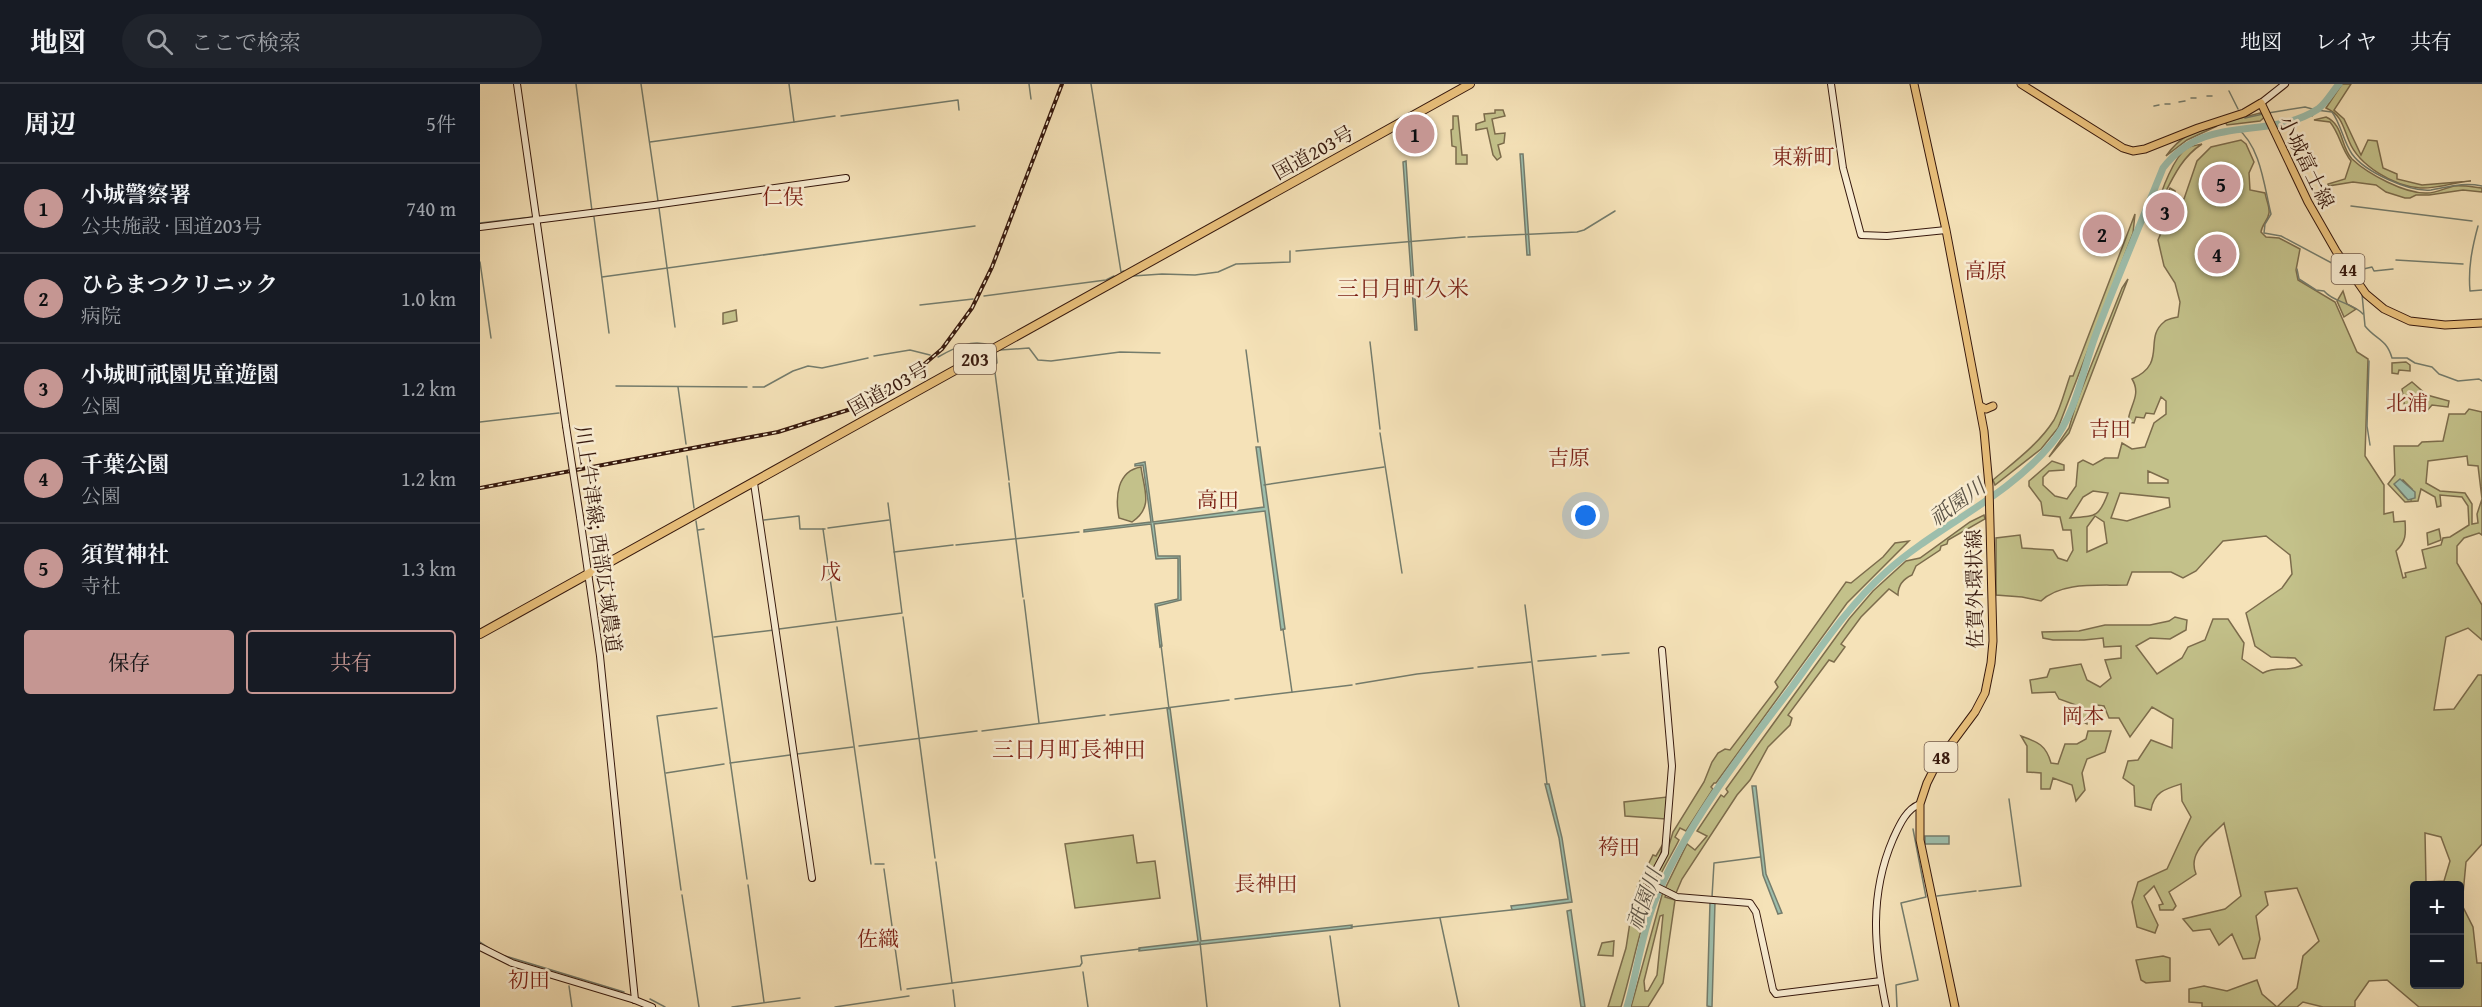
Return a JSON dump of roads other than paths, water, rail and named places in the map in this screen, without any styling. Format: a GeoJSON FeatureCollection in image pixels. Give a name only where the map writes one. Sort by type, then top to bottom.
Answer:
{"type":"FeatureCollection","features":[{"type":"Feature","properties":{"kind":"highway","name":"国道203号"},"geometry":{"type":"LineString","coordinates":[[480,634],[1470,84]]}},
{"type":"Feature","properties":{"kind":"main road","name":"佐賀外環状線"},"geometry":{"type":"LineString","coordinates":[[1914,84],[1946,230],[1980,406],[1989,486],[1993,641],[1989,679],[1975,712],[1937,763],[1920,804],[1920,840],[1954,1007]]}},
{"type":"Feature","properties":{"kind":"main road","name":"小城富士線"},"geometry":{"type":"LineString","coordinates":[[2020,84],[2123,148],[2133,151],[2145,149],[2244,113],[2261,104],[2321,227],[2358,285],[2374,302],[2394,315],[2424,324],[2482,323]]}},
{"type":"Feature","properties":{"kind":"main road"},"geometry":{"type":"LineString","coordinates":[[1980,406],[1986,409],[1993,406]]}},
{"type":"Feature","properties":{"kind":"street","name":"川上牛津線; 西部広域農道"},"geometry":{"type":"LineString","coordinates":[[517,84],[588,574],[608,735],[635,1000]]}},
{"type":"Feature","properties":{"kind":"street"},"geometry":{"type":"LineString","coordinates":[[1831,84],[1843,168],[1861,235],[1887,236],[1946,230]]}},
{"type":"Feature","properties":{"kind":"street"},"geometry":{"type":"LineString","coordinates":[[2261,104],[2285,84]]}},
{"type":"Feature","properties":{"kind":"street"},"geometry":{"type":"LineString","coordinates":[[480,227],[846,178]]}},
{"type":"Feature","properties":{"kind":"street"},"geometry":{"type":"LineString","coordinates":[[754,483],[812,878]]}},
{"type":"Feature","properties":{"kind":"street"},"geometry":{"type":"LineString","coordinates":[[1662,650],[1672,766],[1665,853],[1650,878],[1650,885],[1671,895],[1750,903],[1756,912],[1773,990],[1776,994],[1881,981]]}},
{"type":"Feature","properties":{"kind":"street"},"geometry":{"type":"LineString","coordinates":[[1886,1007],[1874,932],[1880,879],[1896,831],[1909,810],[1920,804]]}},
{"type":"Feature","properties":{"kind":"street"},"geometry":{"type":"LineString","coordinates":[[480,947],[512,963],[652,1007]]}},
{"type":"Feature","properties":{"kind":"waterway"},"geometry":{"type":"LineString","coordinates":[[576,84],[592,211]]}},
{"type":"Feature","properties":{"kind":"waterway"},"geometry":{"type":"LineString","coordinates":[[641,84],[658,201]]}},
{"type":"Feature","properties":{"kind":"waterway"},"geometry":{"type":"LineString","coordinates":[[650,142],[794,122],[789,84]]}},
{"type":"Feature","properties":{"kind":"waterway"},"geometry":{"type":"LineString","coordinates":[[1029,84],[1031,99]]}},
{"type":"Feature","properties":{"kind":"waterway"},"geometry":{"type":"LineString","coordinates":[[1091,84],[1121,272],[1124,271]]}},
{"type":"Feature","properties":{"kind":"waterway","name":"祇園川"},"geometry":{"type":"LineString","coordinates":[[1627,1007],[1642,941],[1654,903],[1681,847],[1716,791],[1825,642],[1860,598],[1886,572],[1906,555],[2014,480],[2034,463],[2060,431],[2073,405],[2096,334],[2163,168],[2180,150],[2198,139],[2218,133],[2299,119],[2321,107],[2339,84]]}},
{"type":"Feature","properties":{"kind":"waterway"},"geometry":{"type":"LineString","coordinates":[[2229,91],[2238,109]]}},
{"type":"Feature","properties":{"kind":"waterway"},"geometry":{"type":"LineString","coordinates":[[2207,96],[2212,96]]}},
{"type":"Feature","properties":{"kind":"waterway"},"geometry":{"type":"LineString","coordinates":[[2191,98],[2196,98]]}},
{"type":"Feature","properties":{"kind":"waterway"},"geometry":{"type":"LineString","coordinates":[[841,116],[958,100],[959,110]]}},
{"type":"Feature","properties":{"kind":"waterway"},"geometry":{"type":"LineString","coordinates":[[2179,102],[2185,101]]}},
{"type":"Feature","properties":{"kind":"waterway"},"geometry":{"type":"LineString","coordinates":[[2165,104],[2170,104]]}},
{"type":"Feature","properties":{"kind":"waterway"},"geometry":{"type":"LineString","coordinates":[[2154,106],[2159,105]]}},
{"type":"Feature","properties":{"kind":"waterway"},"geometry":{"type":"LineString","coordinates":[[2268,113],[2305,107],[2316,110],[2312,116]]}},
{"type":"Feature","properties":{"kind":"waterway"},"geometry":{"type":"LineString","coordinates":[[2316,110],[2332,112],[2352,154],[2367,168],[2388,180],[2422,190],[2462,185],[2482,186]]}},
{"type":"Feature","properties":{"kind":"waterway"},"geometry":{"type":"LineString","coordinates":[[2245,118],[2263,114]]}},
{"type":"Feature","properties":{"kind":"waterway"},"geometry":{"type":"LineString","coordinates":[[794,122],[835,116]]}},
{"type":"Feature","properties":{"kind":"waterway"},"geometry":{"type":"LineString","coordinates":[[2237,128],[2251,146],[2263,179],[2271,214],[2265,224],[2264,233],[2281,236],[2343,269]]}},
{"type":"Feature","properties":{"kind":"waterway"},"geometry":{"type":"LineString","coordinates":[[2351,206],[2472,221]]}},
{"type":"Feature","properties":{"kind":"waterway"},"geometry":{"type":"LineString","coordinates":[[659,208],[675,327]]}},
{"type":"Feature","properties":{"kind":"waterway"},"geometry":{"type":"LineString","coordinates":[[1468,237],[1577,232],[1615,211]]}},
{"type":"Feature","properties":{"kind":"waterway"},"geometry":{"type":"LineString","coordinates":[[480,223],[533,217]]}},
{"type":"Feature","properties":{"kind":"waterway"},"geometry":{"type":"LineString","coordinates":[[594,217],[609,333]]}},
{"type":"Feature","properties":{"kind":"waterway"},"geometry":{"type":"LineString","coordinates":[[602,277],[975,226]]}},
{"type":"Feature","properties":{"kind":"waterway"},"geometry":{"type":"LineString","coordinates":[[2478,226],[2471,258],[2470,291],[2482,290]]}},
{"type":"Feature","properties":{"kind":"waterway"},"geometry":{"type":"LineString","coordinates":[[1296,251],[1465,237]]}},
{"type":"Feature","properties":{"kind":"waterway"},"geometry":{"type":"LineString","coordinates":[[1133,276],[1195,275],[1218,272],[1236,264],[1290,262],[1290,251]]}},
{"type":"Feature","properties":{"kind":"waterway"},"geometry":{"type":"LineString","coordinates":[[2396,260],[2463,264]]}},
{"type":"Feature","properties":{"kind":"waterway"},"geometry":{"type":"LineString","coordinates":[[480,262],[491,338]]}},
{"type":"Feature","properties":{"kind":"waterway"},"geometry":{"type":"LineString","coordinates":[[2355,271],[2372,267],[2374,271],[2393,269]]}},
{"type":"Feature","properties":{"kind":"waterway"},"geometry":{"type":"LineString","coordinates":[[2297,269],[2299,279],[2316,290],[2324,291],[2333,298],[2354,307],[2363,314]]}},
{"type":"Feature","properties":{"kind":"waterway"},"geometry":{"type":"LineString","coordinates":[[984,296],[1106,280],[1114,276]]}},
{"type":"Feature","properties":{"kind":"waterway"},"geometry":{"type":"LineString","coordinates":[[2362,294],[2365,326],[2384,343],[2392,358],[2407,358],[2415,363],[2432,367],[2439,374],[2458,381],[2479,379],[2482,381]]}},
{"type":"Feature","properties":{"kind":"waterway"},"geometry":{"type":"LineString","coordinates":[[920,305],[973,299]]}},
{"type":"Feature","properties":{"kind":"waterway"},"geometry":{"type":"LineString","coordinates":[[1370,342],[1380,429]]}},
{"type":"Feature","properties":{"kind":"waterway"},"geometry":{"type":"LineString","coordinates":[[938,357],[957,347],[971,344],[991,346]]}},
{"type":"Feature","properties":{"kind":"waterway"},"geometry":{"type":"LineString","coordinates":[[1000,350],[1029,348],[1038,360],[1051,361],[1120,352],[1160,353]]}},
{"type":"Feature","properties":{"kind":"waterway"},"geometry":{"type":"LineString","coordinates":[[874,356],[910,350],[930,355]]}},
{"type":"Feature","properties":{"kind":"waterway"},"geometry":{"type":"LineString","coordinates":[[1246,350],[1258,442]]}},
{"type":"Feature","properties":{"kind":"waterway"},"geometry":{"type":"LineString","coordinates":[[996,352],[997,363],[994,365],[1009,480]]}},
{"type":"Feature","properties":{"kind":"waterway"},"geometry":{"type":"LineString","coordinates":[[753,387],[764,387],[793,371],[808,366],[822,368],[868,358]]}},
{"type":"Feature","properties":{"kind":"waterway"},"geometry":{"type":"LineString","coordinates":[[2369,361],[2367,426],[2370,445]]}},
{"type":"Feature","properties":{"kind":"waterway"},"geometry":{"type":"LineString","coordinates":[[616,386],[747,387]]}},
{"type":"Feature","properties":{"kind":"waterway"},"geometry":{"type":"LineString","coordinates":[[678,387],[686,444]]}},
{"type":"Feature","properties":{"kind":"waterway"},"geometry":{"type":"LineString","coordinates":[[480,422],[559,413]]}},
{"type":"Feature","properties":{"kind":"waterway"},"geometry":{"type":"LineString","coordinates":[[1380,433],[1402,573]]}},
{"type":"Feature","properties":{"kind":"waterway"},"geometry":{"type":"LineString","coordinates":[[687,456],[694,508]]}},
{"type":"Feature","properties":{"kind":"waterway"},"geometry":{"type":"LineString","coordinates":[[1264,485],[1384,467]]}},
{"type":"Feature","properties":{"kind":"waterway"},"geometry":{"type":"LineString","coordinates":[[1009,483],[1023,597]]}},
{"type":"Feature","properties":{"kind":"waterway"},"geometry":{"type":"LineString","coordinates":[[779,629],[902,613],[888,503]]}},
{"type":"Feature","properties":{"kind":"waterway"},"geometry":{"type":"LineString","coordinates":[[764,520],[799,516],[800,529],[825,529]]}},
{"type":"Feature","properties":{"kind":"waterway"},"geometry":{"type":"LineString","coordinates":[[828,528],[889,520]]}},
{"type":"Feature","properties":{"kind":"waterway"},"geometry":{"type":"LineString","coordinates":[[696,521],[747,879]]}},
{"type":"Feature","properties":{"kind":"waterway"},"geometry":{"type":"LineString","coordinates":[[698,530],[704,529]]}},
{"type":"Feature","properties":{"kind":"waterway"},"geometry":{"type":"LineString","coordinates":[[823,529],[836,620]]}},
{"type":"Feature","properties":{"kind":"waterway"},"geometry":{"type":"LineString","coordinates":[[956,545],[1079,532]]}},
{"type":"Feature","properties":{"kind":"waterway"},"geometry":{"type":"LineString","coordinates":[[894,552],[953,545]]}},
{"type":"Feature","properties":{"kind":"waterway"},"geometry":{"type":"LineString","coordinates":[[1024,600],[1039,723]]}},
{"type":"Feature","properties":{"kind":"waterway"},"geometry":{"type":"LineString","coordinates":[[1525,605],[1547,784]]}},
{"type":"Feature","properties":{"kind":"waterway"},"geometry":{"type":"LineString","coordinates":[[903,617],[935,858]]}},
{"type":"Feature","properties":{"kind":"waterway"},"geometry":{"type":"LineString","coordinates":[[837,627],[871,864]]}},
{"type":"Feature","properties":{"kind":"waterway"},"geometry":{"type":"LineString","coordinates":[[1283,629],[1292,692]]}},
{"type":"Feature","properties":{"kind":"waterway"},"geometry":{"type":"LineString","coordinates":[[714,637],[774,630]]}},
{"type":"Feature","properties":{"kind":"waterway"},"geometry":{"type":"LineString","coordinates":[[1161,645],[1169,709]]}},
{"type":"Feature","properties":{"kind":"waterway"},"geometry":{"type":"LineString","coordinates":[[1602,655],[1629,653]]}},
{"type":"Feature","properties":{"kind":"waterway"},"geometry":{"type":"LineString","coordinates":[[1538,661],[1596,656]]}},
{"type":"Feature","properties":{"kind":"waterway"},"geometry":{"type":"LineString","coordinates":[[1478,667],[1531,662]]}},
{"type":"Feature","properties":{"kind":"waterway"},"geometry":{"type":"LineString","coordinates":[[1356,684],[1473,668]]}},
{"type":"Feature","properties":{"kind":"waterway"},"geometry":{"type":"LineString","coordinates":[[1235,699],[1352,685]]}},
{"type":"Feature","properties":{"kind":"waterway"},"geometry":{"type":"LineString","coordinates":[[1110,715],[1229,700]]}},
{"type":"Feature","properties":{"kind":"waterway"},"geometry":{"type":"LineString","coordinates":[[681,890],[657,716],[717,708]]}},
{"type":"Feature","properties":{"kind":"waterway"},"geometry":{"type":"LineString","coordinates":[[982,731],[1105,715]]}},
{"type":"Feature","properties":{"kind":"waterway"},"geometry":{"type":"LineString","coordinates":[[859,746],[977,731]]}},
{"type":"Feature","properties":{"kind":"waterway"},"geometry":{"type":"LineString","coordinates":[[797,754],[853,747]]}},
{"type":"Feature","properties":{"kind":"waterway"},"geometry":{"type":"LineString","coordinates":[[730,763],[790,755]]}},
{"type":"Feature","properties":{"kind":"waterway"},"geometry":{"type":"LineString","coordinates":[[666,773],[724,764]]}},
{"type":"Feature","properties":{"kind":"waterway"},"geometry":{"type":"LineString","coordinates":[[1979,891],[2021,886],[2009,799]]}},
{"type":"Feature","properties":{"kind":"waterway"},"geometry":{"type":"LineString","coordinates":[[1897,1007],[1896,985],[1918,980],[1901,903],[1926,897],[1913,829]]}},
{"type":"Feature","properties":{"kind":"waterway"},"geometry":{"type":"LineString","coordinates":[[1712,897],[1714,863],[1760,857]]}},
{"type":"Feature","properties":{"kind":"waterway"},"geometry":{"type":"LineString","coordinates":[[936,862],[952,983]]}},
{"type":"Feature","properties":{"kind":"waterway"},"geometry":{"type":"LineString","coordinates":[[875,864],[884,864]]}},
{"type":"Feature","properties":{"kind":"waterway"},"geometry":{"type":"LineString","coordinates":[[884,869],[901,990]]}},
{"type":"Feature","properties":{"kind":"waterway"},"geometry":{"type":"LineString","coordinates":[[748,885],[764,1002]]}},
{"type":"Feature","properties":{"kind":"waterway"},"geometry":{"type":"LineString","coordinates":[[1937,896],[1976,891]]}},
{"type":"Feature","properties":{"kind":"waterway"},"geometry":{"type":"LineString","coordinates":[[682,895],[699,1007]]}},
{"type":"Feature","properties":{"kind":"waterway"},"geometry":{"type":"LineString","coordinates":[[1351,927],[1511,910]]}},
{"type":"Feature","properties":{"kind":"waterway"},"geometry":{"type":"LineString","coordinates":[[1440,918],[1459,1007]]}},
{"type":"Feature","properties":{"kind":"waterway"},"geometry":{"type":"LineString","coordinates":[[1330,936],[1340,1007]]}},
{"type":"Feature","properties":{"kind":"waterway"},"geometry":{"type":"LineString","coordinates":[[480,942],[492,950]]}},
{"type":"Feature","properties":{"kind":"waterway"},"geometry":{"type":"LineString","coordinates":[[1200,942],[1207,1007]]}},
{"type":"Feature","properties":{"kind":"waterway"},"geometry":{"type":"LineString","coordinates":[[907,989],[1080,966],[1081,956],[1140,949]]}},
{"type":"Feature","properties":{"kind":"waterway"},"geometry":{"type":"LineString","coordinates":[[505,956],[624,992]]}},
{"type":"Feature","properties":{"kind":"waterway"},"geometry":{"type":"LineString","coordinates":[[1083,972],[1088,1007]]}},
{"type":"Feature","properties":{"kind":"waterway"},"geometry":{"type":"LineString","coordinates":[[569,986],[572,1007]]}},
{"type":"Feature","properties":{"kind":"waterway"},"geometry":{"type":"LineString","coordinates":[[953,990],[955,1007]]}},
{"type":"Feature","properties":{"kind":"waterway"},"geometry":{"type":"LineString","coordinates":[[835,1007],[909,996]]}},
{"type":"Feature","properties":{"kind":"waterway"},"geometry":{"type":"LineString","coordinates":[[732,1007],[800,998]]}},
{"type":"Feature","properties":{"kind":"waterway"},"geometry":{"type":"LineString","coordinates":[[650,999],[665,1007]]}},
{"type":"Feature","properties":{"kind":"railway"},"geometry":{"type":"LineString","coordinates":[[480,488],[778,432],[851,409],[900,385],[942,349],[972,308],[992,267],[1062,84]]}},
{"type":"Feature","properties":{"kind":"place","name":"小城警察署"},"geometry":{"type":"Point","coordinates":[1415,134]}},
{"type":"Feature","properties":{"kind":"place","name":"須賀神社"},"geometry":{"type":"Point","coordinates":[2221,184]}},
{"type":"Feature","properties":{"kind":"place","name":"小城町祇園児童遊園"},"geometry":{"type":"Point","coordinates":[2165,212]}},
{"type":"Feature","properties":{"kind":"place","name":"ひらまつクリニック"},"geometry":{"type":"Point","coordinates":[2102,234]}},
{"type":"Feature","properties":{"kind":"place","name":"千葉公園"},"geometry":{"type":"Point","coordinates":[2217,254]}},
{"type":"Feature","properties":{"kind":"district","name":"東新町"},"geometry":{"type":"Point","coordinates":[1803,156]}},
{"type":"Feature","properties":{"kind":"district","name":"仁俣"},"geometry":{"type":"Point","coordinates":[783,196]}},
{"type":"Feature","properties":{"kind":"district","name":"高原"},"geometry":{"type":"Point","coordinates":[1986,270]}},
{"type":"Feature","properties":{"kind":"district","name":"三日月町久米"},"geometry":{"type":"Point","coordinates":[1403,288]}},
{"type":"Feature","properties":{"kind":"district","name":"北浦"},"geometry":{"type":"Point","coordinates":[2407,402]}},
{"type":"Feature","properties":{"kind":"district","name":"吉田"},"geometry":{"type":"Point","coordinates":[2110,428]}},
{"type":"Feature","properties":{"kind":"district","name":"吉原"},"geometry":{"type":"Point","coordinates":[1569,457]}},
{"type":"Feature","properties":{"kind":"district","name":"高田"},"geometry":{"type":"Point","coordinates":[1218,499]}},
{"type":"Feature","properties":{"kind":"district","name":"戊"},"geometry":{"type":"Point","coordinates":[831,571]}},
{"type":"Feature","properties":{"kind":"district","name":"岡本"},"geometry":{"type":"Point","coordinates":[2083,715]}},
{"type":"Feature","properties":{"kind":"district","name":"三日月町長神田"},"geometry":{"type":"Point","coordinates":[1069,749]}},
{"type":"Feature","properties":{"kind":"district","name":"袴田"},"geometry":{"type":"Point","coordinates":[1619,846]}},
{"type":"Feature","properties":{"kind":"district","name":"長神田"},"geometry":{"type":"Point","coordinates":[1266,883]}},
{"type":"Feature","properties":{"kind":"district","name":"佐織"},"geometry":{"type":"Point","coordinates":[878,938]}},
{"type":"Feature","properties":{"kind":"district","name":"初田"},"geometry":{"type":"Point","coordinates":[529,979]}}]}
